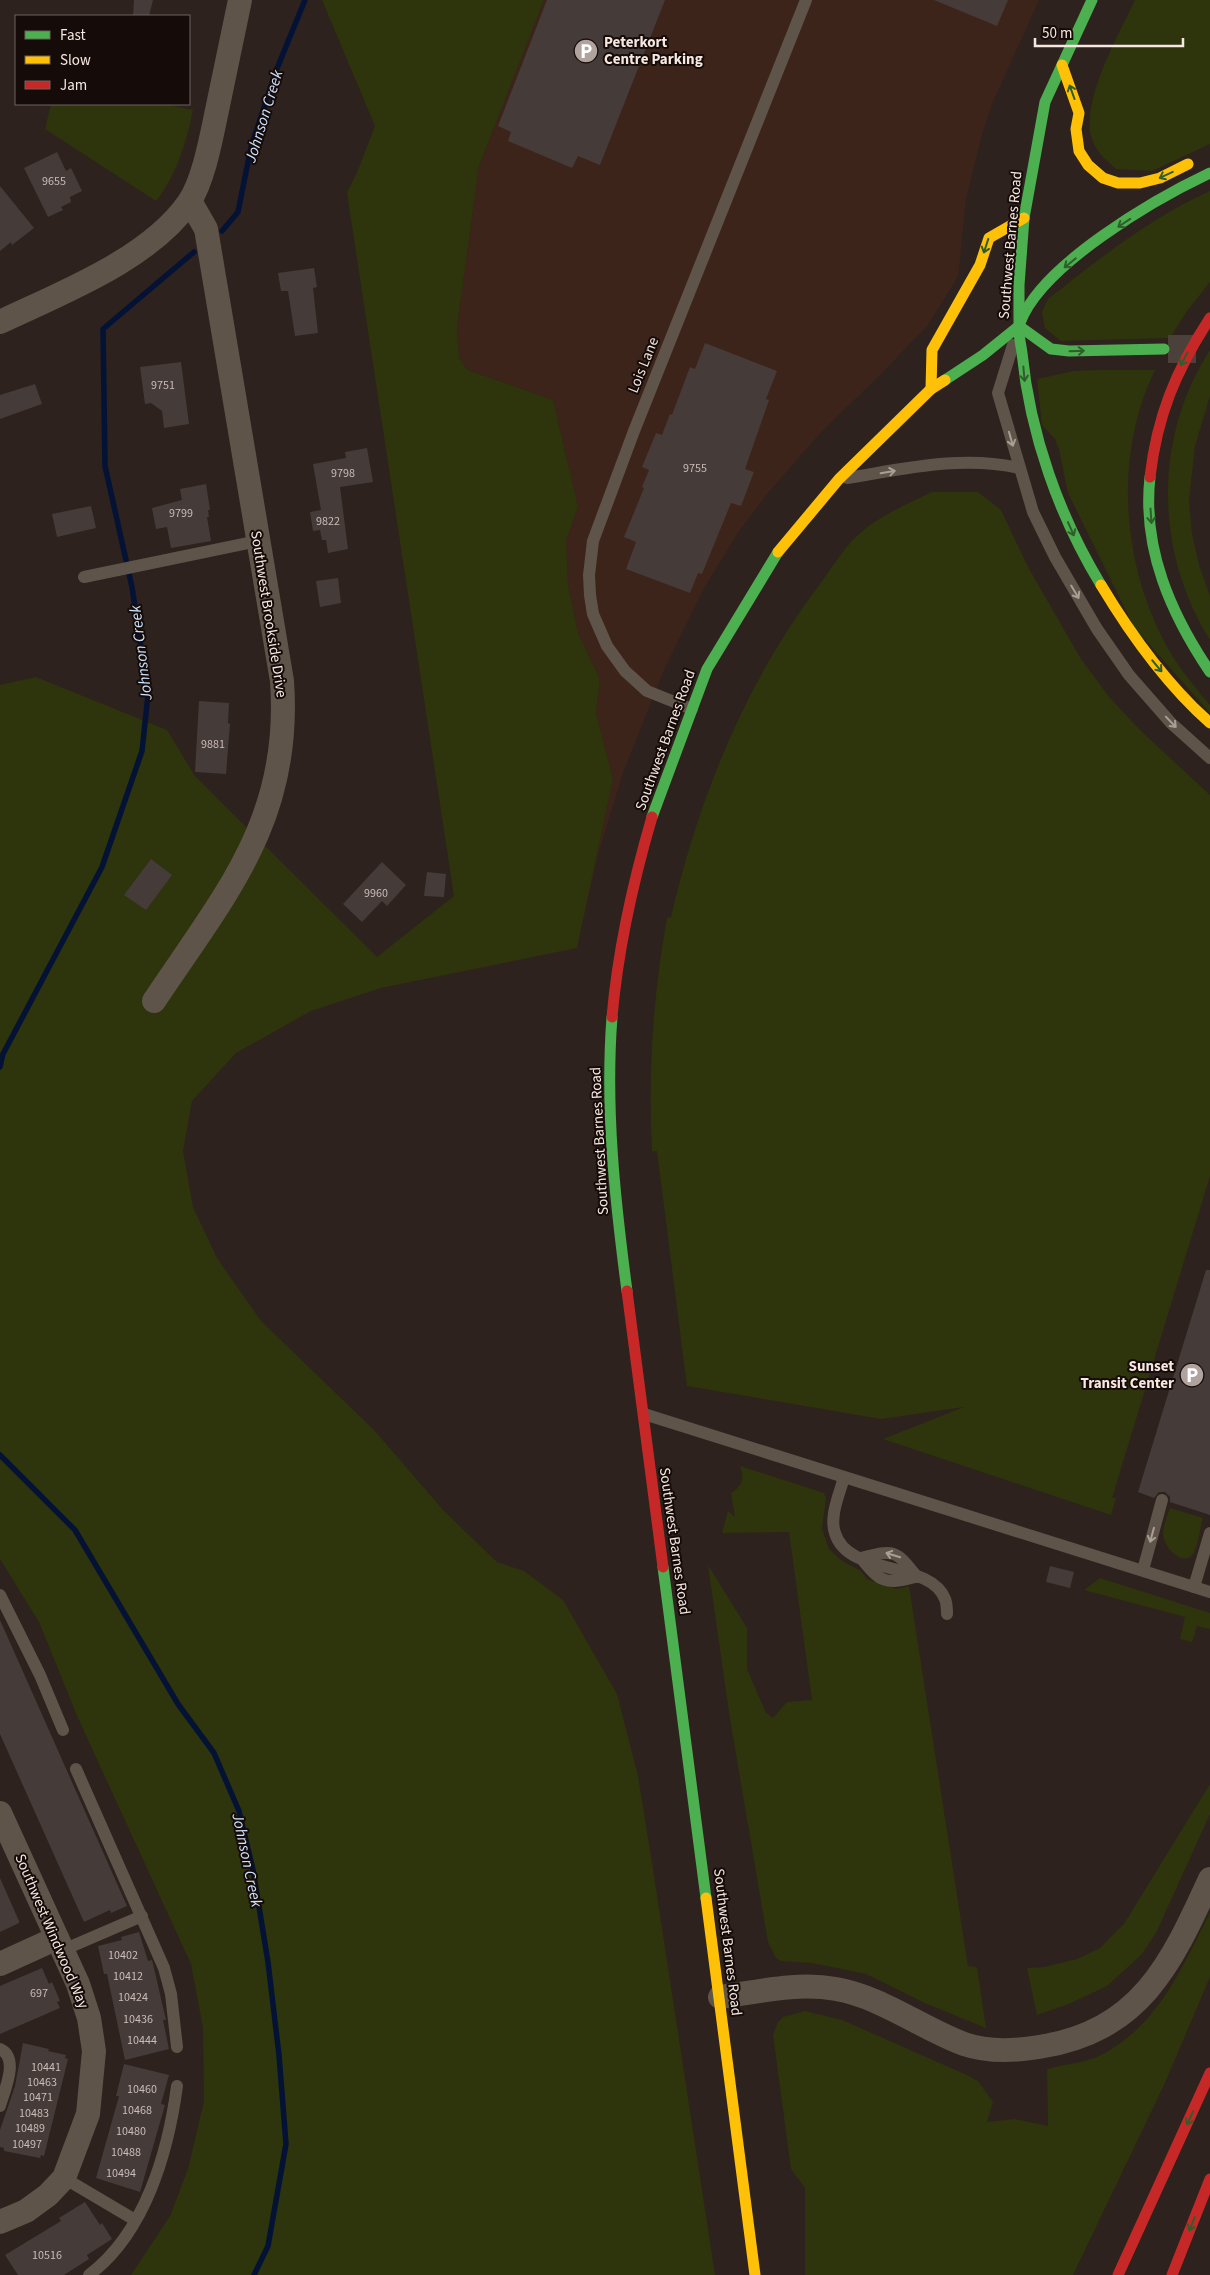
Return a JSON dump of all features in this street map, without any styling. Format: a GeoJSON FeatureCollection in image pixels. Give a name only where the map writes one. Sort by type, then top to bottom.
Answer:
{"type":"FeatureCollection","features":[{"type":"Feature","properties":{"kind":"main road","name":"Southwest Barnes Road"},"geometry":{"type":"LineString","coordinates":[[755,2275],[615,1197],[609,1110],[613,1001],[617,964],[638,864],[655,807],[706,669],[760,579],[774,557],[839,479],[931,388],[983,354],[1019,326],[1019,285],[1024,218],[1045,102],[1092,0]]}},
{"type":"Feature","properties":{"kind":"main road"},"geometry":{"type":"LineString","coordinates":[[1062,65],[1080,113],[1076,129],[1080,151],[1088,165],[1103,178],[1118,183],[1140,183],[1160,178],[1202,157]]}},
{"type":"Feature","properties":{"kind":"main road"},"geometry":{"type":"LineString","coordinates":[[1210,173],[1169,193],[1068,264],[1032,298],[1019,326],[1025,384],[1035,428],[1044,462],[1075,538],[1119,617],[1172,684],[1210,723]]}},
{"type":"Feature","properties":{"kind":"main road"},"geometry":{"type":"LineString","coordinates":[[931,388],[932,350],[962,300],[980,265],[989,238],[1024,218]]}},
{"type":"Feature","properties":{"kind":"main road"},"geometry":{"type":"LineString","coordinates":[[1210,318],[1183,360],[1158,422],[1152,454],[1150,486],[1153,540],[1164,588],[1193,648],[1210,672]]}},
{"type":"Feature","properties":{"kind":"main road"},"geometry":{"type":"LineString","coordinates":[[1019,326],[1051,349],[1069,352],[1164,349]]}},
{"type":"Feature","properties":{"kind":"main road"},"geometry":{"type":"LineString","coordinates":[[1118,2275],[1210,2073]]}},
{"type":"Feature","properties":{"kind":"main road"},"geometry":{"type":"LineString","coordinates":[[1172,2275],[1210,2179]]}},
{"type":"Feature","properties":{"kind":"street"},"geometry":{"type":"LineString","coordinates":[[0,322],[74,286],[143,249],[166,228],[190,201],[205,162],[240,0]]}},
{"type":"Feature","properties":{"kind":"street","name":"Southwest Brookside Drive"},"geometry":{"type":"LineString","coordinates":[[154,1000],[244,864],[263,824],[277,777],[284,722],[282,690],[206,229],[190,201]]}},
{"type":"Feature","properties":{"kind":"street","name":"Southwest Windwood Way"},"geometry":{"type":"LineString","coordinates":[[0,1813],[60,1944],[89,2018],[94,2051],[88,2114],[64,2178],[48,2195],[26,2210],[0,2222]]}},
{"type":"Feature","properties":{"kind":"street"},"geometry":{"type":"LineString","coordinates":[[720,1997],[796,1986],[836,1989],[872,2000],[964,2044],[1007,2050],[1055,2044],[1074,2039],[1106,2024],[1134,2004],[1145,1993],[1165,1968],[1210,1880]]}},
{"type":"Feature","properties":{"kind":"street"},"geometry":{"type":"LineString","coordinates":[[0,1964],[60,1944]]}},
{"type":"Feature","properties":{"kind":"lane","name":"Lois Lane"},"geometry":{"type":"LineString","coordinates":[[692,709],[646,691],[625,671],[607,646],[593,614],[590,595],[589,575],[593,541],[634,431],[806,0]]}},
{"type":"Feature","properties":{"kind":"lane"},"geometry":{"type":"LineString","coordinates":[[1019,326],[998,393],[1033,512],[1055,557],[1097,629],[1129,675],[1171,723],[1210,758]]}},
{"type":"Feature","properties":{"kind":"lane"},"geometry":{"type":"LineString","coordinates":[[839,479],[924,465],[968,462],[998,464],[1019,468]]}},
{"type":"Feature","properties":{"kind":"lane"},"geometry":{"type":"LineString","coordinates":[[84,576],[258,541]]}},
{"type":"Feature","properties":{"kind":"lane"},"geometry":{"type":"LineString","coordinates":[[644,1414],[1210,1592]]}},
{"type":"Feature","properties":{"kind":"lane"},"geometry":{"type":"LineString","coordinates":[[844,1477],[833,1520],[834,1533],[845,1549],[861,1558],[929,1582],[939,1589],[945,1600],[947,1614]]}},
{"type":"Feature","properties":{"kind":"lane"},"geometry":{"type":"LineString","coordinates":[[1143,1570],[1162,1500]]}},
{"type":"Feature","properties":{"kind":"lane"},"geometry":{"type":"LineString","coordinates":[[1194,1587],[1210,1533]]}},
{"type":"Feature","properties":{"kind":"lane"},"geometry":{"type":"LineString","coordinates":[[0,1595],[40,1675],[63,1730]]}},
{"type":"Feature","properties":{"kind":"lane"},"geometry":{"type":"LineString","coordinates":[[76,1769],[142,1916],[166,1976],[175,2023],[177,2047]]}},
{"type":"Feature","properties":{"kind":"lane"},"geometry":{"type":"LineString","coordinates":[[60,1944],[142,1916]]}},
{"type":"Feature","properties":{"kind":"lane"},"geometry":{"type":"LineString","coordinates":[[0,2049],[8,2056],[11,2064],[0,2106]]}},
{"type":"Feature","properties":{"kind":"lane"},"geometry":{"type":"LineString","coordinates":[[89,2275],[99,2268],[116,2249],[149,2194],[165,2151],[177,2086]]}},
{"type":"Feature","properties":{"kind":"lane"},"geometry":{"type":"LineString","coordinates":[[64,2178],[134,2220]]}},
{"type":"Feature","properties":{"kind":"shaded area"},"geometry":{"type":"Polygon","coordinates":[[[544,0],[1039,0],[992,104],[982,134],[966,199],[958,277],[927,326],[822,431],[768,493],[739,531],[704,588],[663,672],[623,773],[598,854],[577,948],[613,779],[596,713],[600,679],[578,633],[568,585],[566,541],[578,507],[553,400],[468,370],[459,358],[457,327],[479,166],[544,0]]]}},
{"type":"Feature","properties":{"kind":"green space"},"geometry":{"type":"Polygon","coordinates":[[[322,0],[544,0],[479,166],[457,327],[459,358],[468,370],[553,400],[578,507],[566,541],[568,585],[578,633],[600,679],[596,713],[613,779],[577,948],[381,988],[311,1011],[236,1053],[192,1101],[183,1151],[193,1207],[217,1258],[261,1321],[374,1430],[444,1511],[497,1562],[524,1571],[563,1600],[617,1694],[638,1776],[715,2275],[131,2275],[170,2216],[188,2169],[204,2101],[203,2028],[191,1964],[78,1718],[39,1622],[0,1559],[0,685],[36,677],[167,730],[195,776],[377,957],[454,896],[347,193],[375,126],[322,0]]]}},
{"type":"Feature","properties":{"kind":"green space"},"geometry":{"type":"Polygon","coordinates":[[[1135,0],[1210,0],[1210,144],[1152,171],[1116,169],[1096,148],[1092,139],[1090,124],[1091,106],[1103,68],[1135,0]]]}},
{"type":"Feature","properties":{"kind":"green space"},"geometry":{"type":"Polygon","coordinates":[[[51,105],[169,105],[193,110],[180,158],[170,180],[156,201],[45,129],[51,105]]]}},
{"type":"Feature","properties":{"kind":"green space"},"geometry":{"type":"Polygon","coordinates":[[[1210,191],[1210,282],[1187,311],[1170,338],[1061,341],[1045,328],[1042,312],[1048,299],[1146,226],[1210,191]]]}},
{"type":"Feature","properties":{"kind":"green space"},"geometry":{"type":"Polygon","coordinates":[[[1210,350],[1210,396],[1195,446],[1189,500],[1192,534],[1199,565],[1210,596],[1210,640],[1192,606],[1179,570],[1171,533],[1168,495],[1170,457],[1178,420],[1191,384],[1210,350]]]}},
{"type":"Feature","properties":{"kind":"green space"},"geometry":{"type":"Polygon","coordinates":[[[1155,370],[1142,402],[1133,435],[1129,469],[1128,504],[1131,539],[1138,573],[1148,606],[1162,637],[1190,681],[1210,705],[1210,713],[1134,627],[1068,493],[1059,449],[1055,439],[1042,425],[1037,379],[1074,371],[1155,370]]]}},
{"type":"Feature","properties":{"kind":"green space"},"geometry":{"type":"Polygon","coordinates":[[[932,492],[978,492],[1001,510],[1028,567],[1081,659],[1110,698],[1141,731],[1210,795],[1210,1176],[1112,1498],[1116,1498],[1111,1515],[883,1439],[964,1407],[881,1419],[687,1386],[657,1151],[652,1151],[651,1063],[658,976],[667,918],[671,917],[682,872],[696,828],[728,743],[747,701],[793,622],[839,557],[860,533],[890,513],[932,492]]]}},
{"type":"Feature","properties":{"kind":"green space"},"geometry":{"type":"Polygon","coordinates":[[[740,1466],[824,1493],[826,1498],[822,1529],[829,1549],[842,1561],[861,1571],[867,1579],[897,1589],[909,1586],[968,1966],[977,1967],[986,2028],[927,2004],[866,1974],[812,1963],[781,1961],[776,1958],[768,1942],[730,1719],[708,1565],[747,1628],[747,1669],[766,1713],[773,1718],[787,1702],[812,1700],[789,1532],[722,1533],[728,1511],[735,1517],[731,1493],[742,1482],[740,1466]]]}},
{"type":"Feature","properties":{"kind":"green space"},"geometry":{"type":"Polygon","coordinates":[[[1170,1508],[1203,1518],[1196,1548],[1190,1557],[1185,1559],[1175,1555],[1164,1539],[1165,1521],[1170,1508]]]}},
{"type":"Feature","properties":{"kind":"green space"},"geometry":{"type":"Polygon","coordinates":[[[1100,1578],[1210,1613],[1210,1629],[1197,1626],[1192,1642],[1180,1639],[1185,1617],[1084,1590],[1100,1578]]]}},
{"type":"Feature","properties":{"kind":"green space"},"geometry":{"type":"Polygon","coordinates":[[[1210,1784],[1210,1814],[1156,1933],[1141,1955],[1107,1986],[1069,2004],[1037,2015],[1027,1968],[1045,1967],[1077,1959],[1100,1948],[1124,1924],[1210,1784]]]}},
{"type":"Feature","properties":{"kind":"green space"},"geometry":{"type":"Polygon","coordinates":[[[1210,1913],[1210,1977],[1165,2083],[1073,2275],[805,2275],[805,2188],[791,2169],[773,2035],[778,2022],[783,2017],[805,2011],[842,2020],[978,2081],[993,2102],[987,2122],[1015,2119],[1048,2126],[1047,2069],[1097,2057],[1123,2042],[1139,2027],[1154,2010],[1179,1973],[1210,1913]]]}},
{"type":"Feature","properties":{"kind":"building"},"geometry":{"type":"Polygon","coordinates":[[[134,0],[153,0],[149,15],[133,15],[134,0]]]}},
{"type":"Feature","properties":{"kind":"building","name":"Peterkort Centre Parking"},"geometry":{"type":"Polygon","coordinates":[[[547,0],[665,0],[600,165],[578,156],[572,168],[508,141],[511,132],[498,126],[547,0]]]}},
{"type":"Feature","properties":{"kind":"building"},"geometry":{"type":"Polygon","coordinates":[[[934,0],[1008,0],[997,26],[934,0]]]}},
{"type":"Feature","properties":{"kind":"building"},"geometry":{"type":"Polygon","coordinates":[[[57,152],[66,171],[71,168],[82,191],[70,197],[71,202],[61,207],[63,210],[48,217],[24,168],[57,152]]]}},
{"type":"Feature","properties":{"kind":"building"},"geometry":{"type":"Polygon","coordinates":[[[0,186],[34,228],[12,245],[11,242],[0,251],[0,186]]]}},
{"type":"Feature","properties":{"kind":"building"},"geometry":{"type":"Polygon","coordinates":[[[314,268],[317,287],[313,288],[318,333],[295,336],[288,291],[281,291],[278,273],[314,268]]]}},
{"type":"Feature","properties":{"kind":"building"},"geometry":{"type":"Polygon","coordinates":[[[705,343],[777,371],[766,399],[769,400],[745,469],[754,472],[741,506],[731,503],[702,574],[698,573],[690,593],[626,569],[636,542],[624,537],[644,488],[642,487],[649,470],[642,467],[656,433],[662,435],[670,414],[672,415],[690,367],[695,369],[705,343]]]}},
{"type":"Feature","properties":{"kind":"building"},"geometry":{"type":"Polygon","coordinates":[[[181,362],[189,424],[164,428],[162,411],[151,403],[145,404],[140,367],[181,362]]]}},
{"type":"Feature","properties":{"kind":"building"},"geometry":{"type":"Polygon","coordinates":[[[35,384],[42,404],[0,419],[0,395],[35,384]]]}},
{"type":"Feature","properties":{"kind":"building"},"geometry":{"type":"Polygon","coordinates":[[[367,448],[373,482],[340,487],[348,549],[328,553],[326,540],[322,540],[320,530],[313,531],[310,512],[321,510],[313,464],[346,458],[345,452],[367,448]]]}},
{"type":"Feature","properties":{"kind":"building"},"geometry":{"type":"Polygon","coordinates":[[[206,484],[210,510],[208,510],[209,517],[207,517],[211,541],[171,548],[167,527],[156,529],[152,508],[182,500],[180,489],[206,484]]]}},
{"type":"Feature","properties":{"kind":"building"},"geometry":{"type":"Polygon","coordinates":[[[91,506],[96,528],[57,537],[52,514],[91,506]]]}},
{"type":"Feature","properties":{"kind":"building"},"geometry":{"type":"Polygon","coordinates":[[[338,578],[341,603],[320,607],[316,581],[338,578]]]}},
{"type":"Feature","properties":{"kind":"building"},"geometry":{"type":"Polygon","coordinates":[[[199,701],[229,703],[228,723],[230,724],[226,774],[195,772],[199,701]]]}},
{"type":"Feature","properties":{"kind":"building"},"geometry":{"type":"Polygon","coordinates":[[[151,859],[172,875],[146,910],[124,895],[151,859]]]}},
{"type":"Feature","properties":{"kind":"building"},"geometry":{"type":"Polygon","coordinates":[[[382,862],[406,885],[387,906],[382,901],[362,922],[343,904],[382,862]]]}},
{"type":"Feature","properties":{"kind":"building"},"geometry":{"type":"Polygon","coordinates":[[[427,872],[446,874],[444,897],[424,896],[427,872]]]}},
{"type":"Feature","properties":{"kind":"building","name":"Sunset Transit Center"},"geometry":{"type":"Polygon","coordinates":[[[1206,1270],[1210,1270],[1210,1515],[1170,1502],[1170,1497],[1165,1492],[1159,1492],[1154,1498],[1138,1492],[1206,1270]]]}},
{"type":"Feature","properties":{"kind":"building"},"geometry":{"type":"Polygon","coordinates":[[[1050,1566],[1074,1572],[1070,1588],[1046,1582],[1050,1566]]]}},
{"type":"Feature","properties":{"kind":"building"},"geometry":{"type":"Polygon","coordinates":[[[0,1620],[127,1906],[111,1913],[110,1910],[84,1922],[0,1734],[0,1620]]]}},
{"type":"Feature","properties":{"kind":"building"},"geometry":{"type":"Polygon","coordinates":[[[0,1878],[19,1923],[0,1932],[0,1878]]]}},
{"type":"Feature","properties":{"kind":"building"},"geometry":{"type":"Polygon","coordinates":[[[139,1932],[148,1961],[152,1960],[166,2020],[163,2020],[169,2049],[125,2060],[107,1974],[104,1974],[98,1946],[122,1940],[121,1937],[139,1932]]]}},
{"type":"Feature","properties":{"kind":"building"},"geometry":{"type":"Polygon","coordinates":[[[42,1968],[49,1984],[52,1982],[60,2001],[57,2002],[60,2008],[0,2034],[0,1986],[42,1968]]]}},
{"type":"Feature","properties":{"kind":"building"},"geometry":{"type":"Polygon","coordinates":[[[23,2043],[66,2055],[65,2058],[68,2059],[44,2156],[41,2155],[40,2158],[4,2151],[4,2148],[0,2147],[0,2130],[15,2086],[23,2043]]]}},
{"type":"Feature","properties":{"kind":"building"},"geometry":{"type":"Polygon","coordinates":[[[124,2064],[169,2075],[161,2104],[165,2105],[140,2192],[96,2178],[119,2096],[116,2096],[124,2064]]]}},
{"type":"Feature","properties":{"kind":"building"},"geometry":{"type":"Polygon","coordinates":[[[85,2202],[112,2239],[87,2255],[89,2259],[64,2275],[18,2275],[5,2255],[61,2221],[59,2218],[85,2202]]]}},
{"type":"Feature","properties":{"kind":"waterway","name":"Johnson Creek"},"geometry":{"type":"LineString","coordinates":[[222,231],[238,212],[251,147],[276,71],[305,0]]}},
{"type":"Feature","properties":{"kind":"waterway","name":"Johnson Creek"},"geometry":{"type":"LineString","coordinates":[[0,1067],[3,1054],[102,867],[142,751],[148,695],[132,587],[105,466],[103,329],[194,252]]}},
{"type":"Feature","properties":{"kind":"waterway","name":"Johnson Creek"},"geometry":{"type":"LineString","coordinates":[[0,1455],[75,1530],[178,1704],[214,1753],[239,1811],[253,1870],[268,1962],[279,2055],[286,2144],[268,2246],[254,2275]]}},
{"type":"Feature","properties":{"kind":"tunnel"},"geometry":{"type":"LineString","coordinates":[[1168,349],[1210,349]]}},
{"type":"Feature","properties":{"kind":"traffic: fast"},"geometry":{"type":"LineString","coordinates":[[1019,326],[1019,285],[1024,218],[1045,102],[1092,0]]}},
{"type":"Feature","properties":{"kind":"traffic: fast"},"geometry":{"type":"LineString","coordinates":[[1101,585],[1072,531],[1039,444],[1026,383],[1019,334],[1020,323],[1032,301],[1051,279],[1075,257],[1131,217],[1160,199],[1210,173]]}},
{"type":"Feature","properties":{"kind":"traffic: fast"},"geometry":{"type":"LineString","coordinates":[[945,380],[983,355],[1019,326]]}},
{"type":"Feature","properties":{"kind":"traffic: fast"},"geometry":{"type":"LineString","coordinates":[[1019,326],[1051,349],[1069,351],[1164,349]]}},
{"type":"Feature","properties":{"kind":"traffic: fast"},"geometry":{"type":"LineString","coordinates":[[1150,477],[1149,504],[1151,530],[1162,580],[1183,627],[1210,672]]}},
{"type":"Feature","properties":{"kind":"traffic: fast"},"geometry":{"type":"LineString","coordinates":[[652,817],[707,669],[778,552]]}},
{"type":"Feature","properties":{"kind":"traffic: fast"},"geometry":{"type":"LineString","coordinates":[[612,1017],[610,1051],[612,1154],[627,1291]]}},
{"type":"Feature","properties":{"kind":"traffic: fast"},"geometry":{"type":"LineString","coordinates":[[663,1567],[706,1898]]}},
{"type":"Feature","properties":{"kind":"traffic: slow"},"geometry":{"type":"LineString","coordinates":[[1062,65],[1079,113],[1076,129],[1079,151],[1088,165],[1103,178],[1118,183],[1140,183],[1160,178],[1188,164]]}},
{"type":"Feature","properties":{"kind":"traffic: slow"},"geometry":{"type":"LineString","coordinates":[[931,389],[932,350],[980,265],[989,238],[1024,218]]}},
{"type":"Feature","properties":{"kind":"traffic: slow"},"geometry":{"type":"LineString","coordinates":[[778,552],[839,479],[931,389],[945,380]]}},
{"type":"Feature","properties":{"kind":"traffic: slow"},"geometry":{"type":"LineString","coordinates":[[1101,585],[1124,622],[1150,658],[1179,692],[1210,723]]}},
{"type":"Feature","properties":{"kind":"traffic: slow"},"geometry":{"type":"LineString","coordinates":[[706,1898],[755,2275]]}},
{"type":"Feature","properties":{"kind":"traffic: jam"},"geometry":{"type":"LineString","coordinates":[[1150,477],[1158,434],[1170,394],[1187,356],[1210,318]]}},
{"type":"Feature","properties":{"kind":"traffic: jam"},"geometry":{"type":"LineString","coordinates":[[612,1017],[618,966],[627,916],[652,817]]}},
{"type":"Feature","properties":{"kind":"traffic: jam"},"geometry":{"type":"LineString","coordinates":[[627,1291],[663,1567]]}},
{"type":"Feature","properties":{"kind":"traffic: jam"},"geometry":{"type":"LineString","coordinates":[[1118,2275],[1210,2073]]}},
{"type":"Feature","properties":{"kind":"traffic: jam"},"geometry":{"type":"LineString","coordinates":[[1172,2275],[1210,2179]]}},
{"type":"Feature","properties":{"kind":"place","name":"Peterkort Centre Parking"},"geometry":{"type":"Point","coordinates":[586,51]}},
{"type":"Feature","properties":{"kind":"place","name":"Sunset Transit Center"},"geometry":{"type":"Point","coordinates":[1192,1375]}}]}
